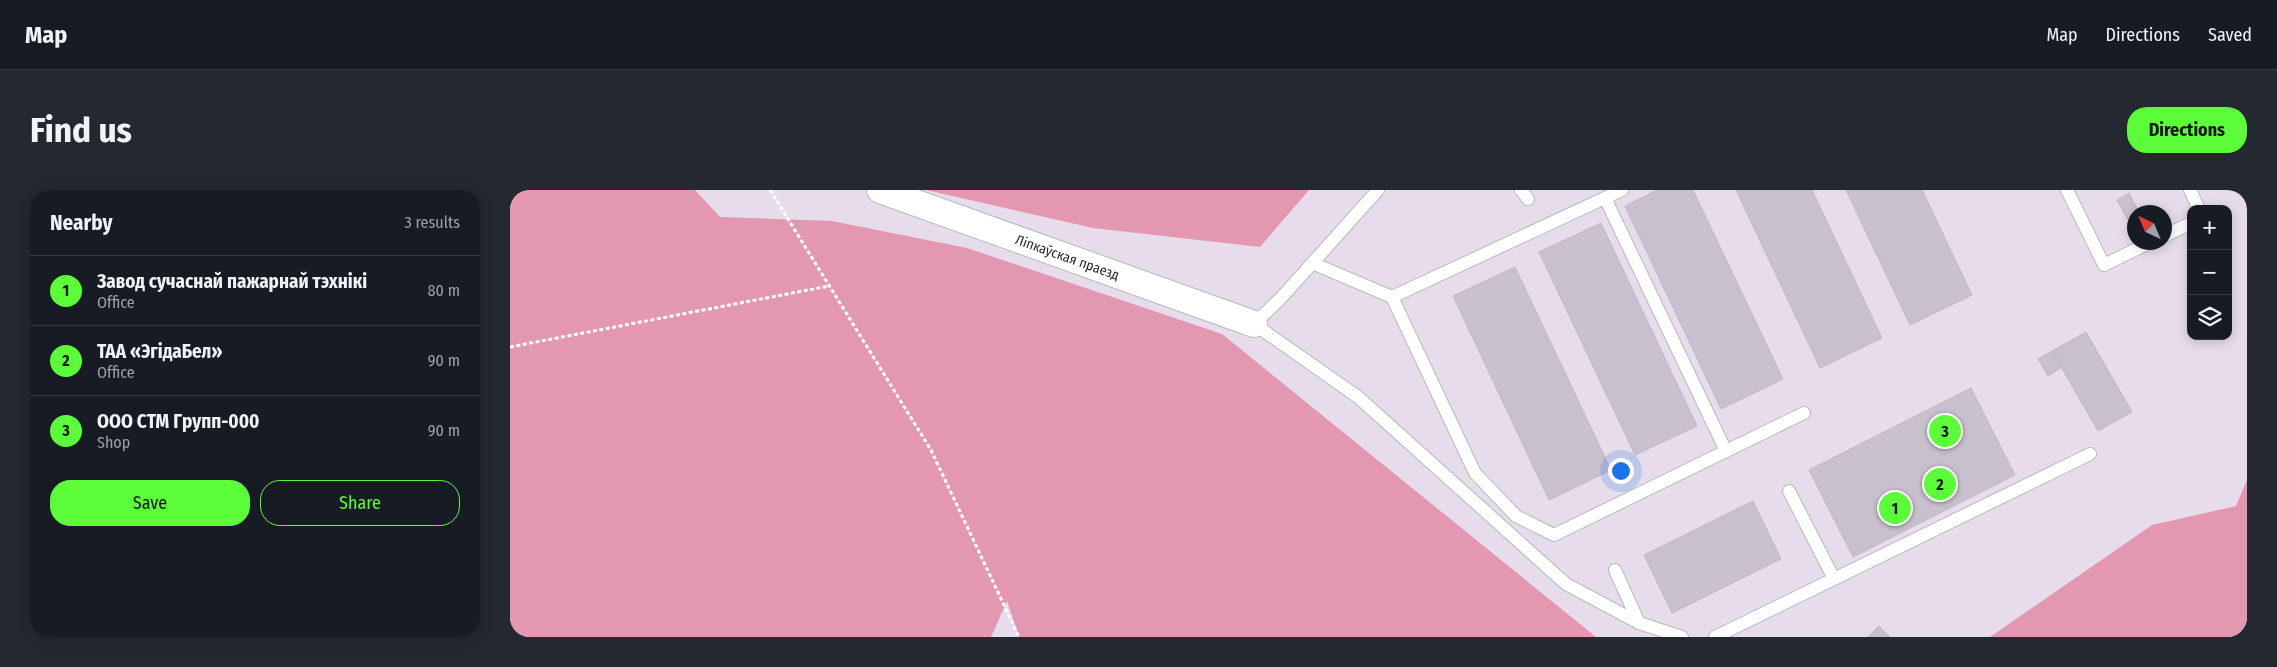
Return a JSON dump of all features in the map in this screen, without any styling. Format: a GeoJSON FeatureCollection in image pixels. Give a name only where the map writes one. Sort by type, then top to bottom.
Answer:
{"type":"FeatureCollection","features":[{"type":"Feature","properties":{"kind":"street","name":"Ліпкаўская праезд"},"geometry":{"type":"LineString","coordinates":[[880,190],[1254,324]]}},
{"type":"Feature","properties":{"kind":"lane"},"geometry":{"type":"LineString","coordinates":[[1378,190],[1254,324],[1358,397],[1566,584],[1639,623],[1682,637]]}},
{"type":"Feature","properties":{"kind":"lane"},"geometry":{"type":"LineString","coordinates":[[1392,297],[1622,190]]}},
{"type":"Feature","properties":{"kind":"lane"},"geometry":{"type":"LineString","coordinates":[[2068,190],[2104,265],[2135,250]]}},
{"type":"Feature","properties":{"kind":"lane"},"geometry":{"type":"LineString","coordinates":[[2190,190],[2197,205]]}},
{"type":"Feature","properties":{"kind":"lane"},"geometry":{"type":"LineString","coordinates":[[1605,198],[1726,451]]}},
{"type":"Feature","properties":{"kind":"lane"},"geometry":{"type":"LineString","coordinates":[[2172,232],[2187,225]]}},
{"type":"Feature","properties":{"kind":"lane"},"geometry":{"type":"LineString","coordinates":[[1312,263],[1392,297],[1475,473],[1516,516],[1554,535],[1804,413]]}},
{"type":"Feature","properties":{"kind":"lane"},"geometry":{"type":"LineString","coordinates":[[1715,637],[2090,454]]}},
{"type":"Feature","properties":{"kind":"lane"},"geometry":{"type":"LineString","coordinates":[[1789,491],[1834,578]]}},
{"type":"Feature","properties":{"kind":"lane"},"geometry":{"type":"LineString","coordinates":[[1614,570],[1639,623]]}},
{"type":"Feature","properties":{"kind":"path"},"geometry":{"type":"LineString","coordinates":[[770,190],[931,450],[1019,637]]}},
{"type":"Feature","properties":{"kind":"path"},"geometry":{"type":"LineString","coordinates":[[510,347],[829,286]]}},
{"type":"Feature","properties":{"kind":"shaded area"},"geometry":{"type":"Polygon","coordinates":[[[510,190],[695,190],[720,217],[832,221],[967,248],[1222,334],[1596,637],[1019,637],[1007,601],[991,637],[510,637],[510,190]]]}},
{"type":"Feature","properties":{"kind":"shaded area"},"geometry":{"type":"Polygon","coordinates":[[[926,190],[1309,190],[1260,247],[1093,228],[926,190]]]}},
{"type":"Feature","properties":{"kind":"shaded area"},"geometry":{"type":"Polygon","coordinates":[[[2247,480],[2247,637],[1990,637],[2152,525],[2236,506],[2247,480]]]}},
{"type":"Feature","properties":{"kind":"building"},"geometry":{"type":"Polygon","coordinates":[[[1657,190],[1693,190],[1783,379],[1721,409],[1625,206],[1657,190]]]}},
{"type":"Feature","properties":{"kind":"building"},"geometry":{"type":"Polygon","coordinates":[[[1736,190],[1812,190],[1882,338],[1820,368],[1736,190]]]}},
{"type":"Feature","properties":{"kind":"building"},"geometry":{"type":"Polygon","coordinates":[[[1846,190],[1922,190],[1972,295],[1910,325],[1846,190]]]}},
{"type":"Feature","properties":{"kind":"building"},"geometry":{"type":"Polygon","coordinates":[[[2129,193],[2135,205],[2127,205],[2127,218],[2117,200],[2129,193]]]}},
{"type":"Feature","properties":{"kind":"building"},"geometry":{"type":"Polygon","coordinates":[[[1601,223],[1697,426],[1635,455],[1539,252],[1601,223]]]}},
{"type":"Feature","properties":{"kind":"building"},"geometry":{"type":"Polygon","coordinates":[[[1515,267],[1611,470],[1549,500],[1453,296],[1515,267]]]}},
{"type":"Feature","properties":{"kind":"building"},"geometry":{"type":"Polygon","coordinates":[[[2086,332],[2132,412],[2098,431],[2052,351],[2086,332]]]}},
{"type":"Feature","properties":{"kind":"building"},"geometry":{"type":"Polygon","coordinates":[[[2052,351],[2062,367],[2048,376],[2038,359],[2052,351]]]}},
{"type":"Feature","properties":{"kind":"building"},"geometry":{"type":"Polygon","coordinates":[[[1971,388],[2015,475],[1853,557],[1809,470],[1971,388]]]}},
{"type":"Feature","properties":{"kind":"building"},"geometry":{"type":"Polygon","coordinates":[[[1753,501],[1781,559],[1672,613],[1644,555],[1753,501]]]}},
{"type":"Feature","properties":{"kind":"building"},"geometry":{"type":"Polygon","coordinates":[[[1879,626],[1890,637],[1868,637],[1879,626]]]}},
{"type":"Feature","properties":{"kind":"place","name":"ООО СТМ Групп-000"},"geometry":{"type":"Point","coordinates":[1945,431]}},
{"type":"Feature","properties":{"kind":"place","name":"ТАА «ЭгідаБел»"},"geometry":{"type":"Point","coordinates":[1940,484]}},
{"type":"Feature","properties":{"kind":"place","name":"Завод сучаснай пажарнай тэхнікі"},"geometry":{"type":"Point","coordinates":[1895,508]}}]}
